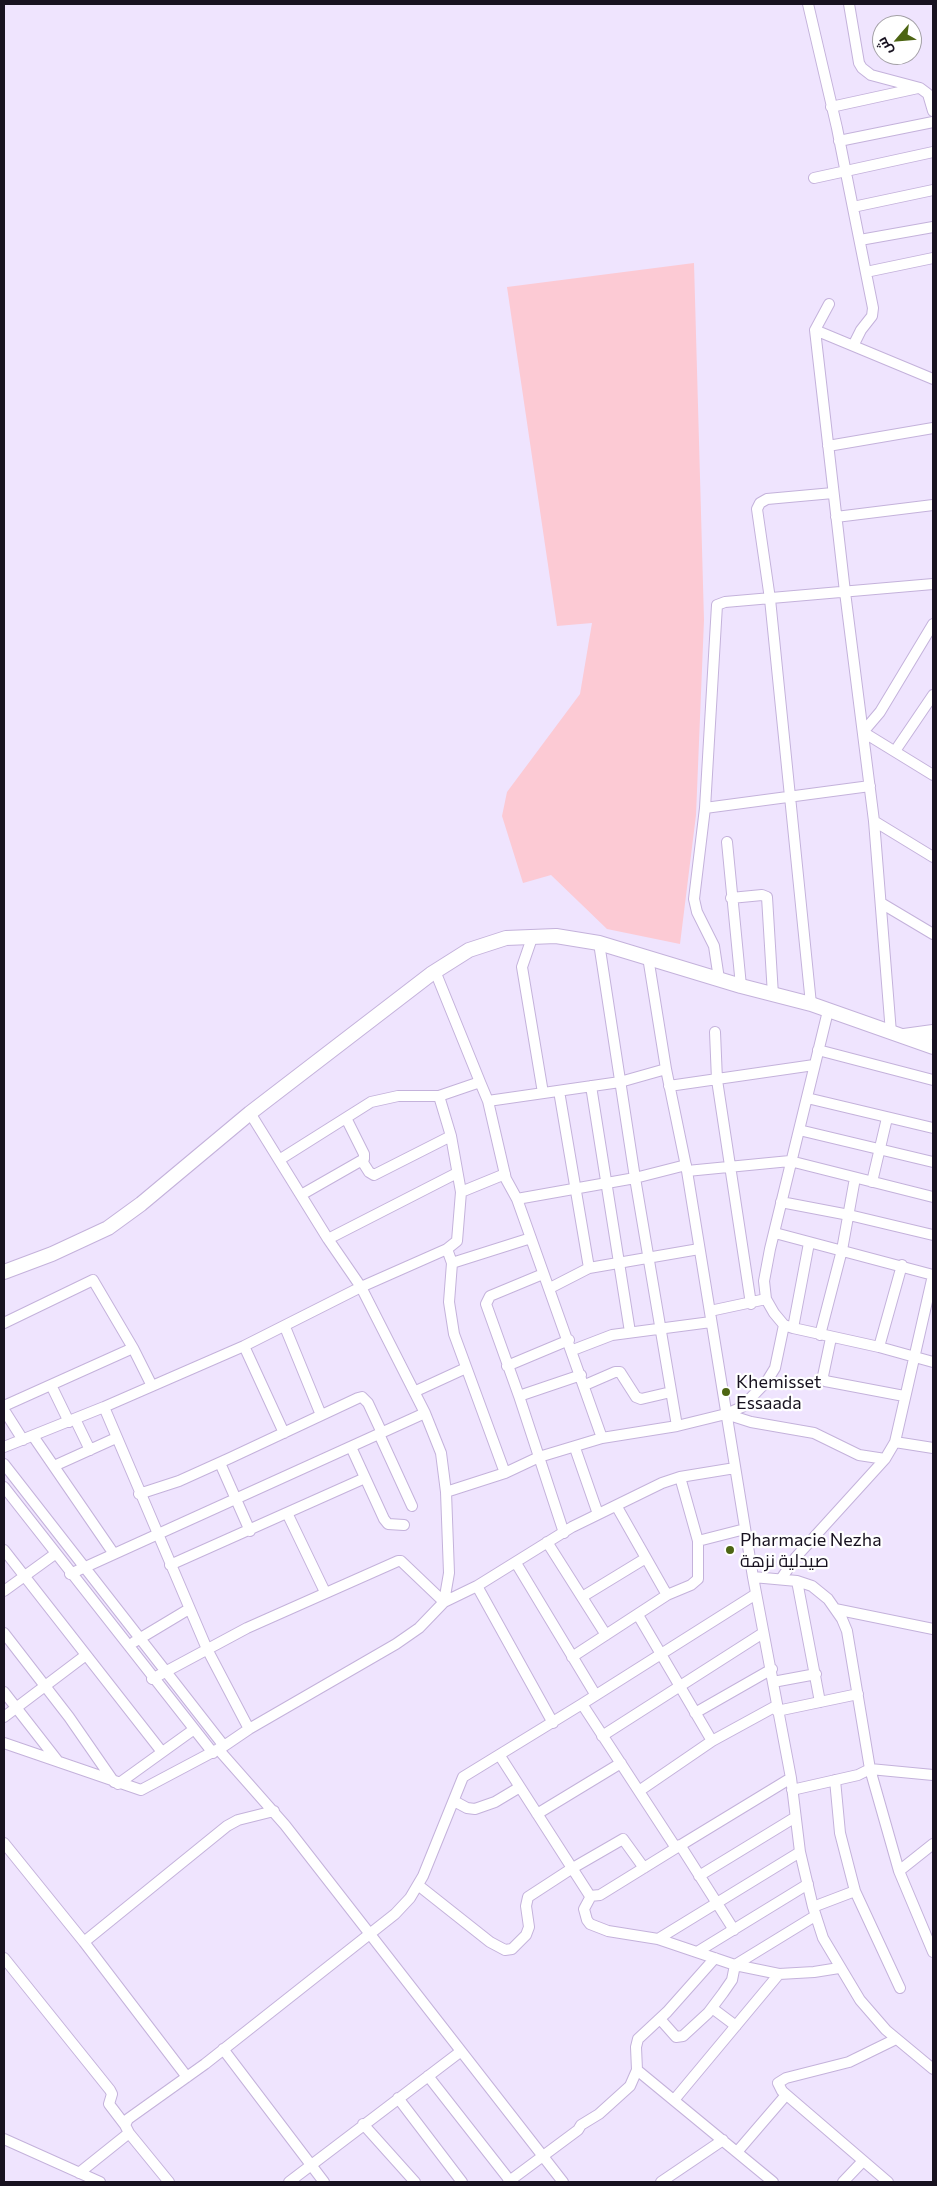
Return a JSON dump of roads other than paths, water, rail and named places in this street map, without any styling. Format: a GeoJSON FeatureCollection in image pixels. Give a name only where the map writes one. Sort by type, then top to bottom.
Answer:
{"type":"FeatureCollection","features":[{"type":"Feature","properties":{"kind":"main road"},"geometry":{"type":"LineString","coordinates":[[4,1272],[52,1254],[108,1228],[250,1113],[435,971],[469,950],[506,938],[533,935],[556,936],[599,943],[741,986],[811,1004],[933,1047]]}},
{"type":"Feature","properties":{"kind":"main road"},"geometry":{"type":"LineString","coordinates":[[896,1035],[933,1032]]}},
{"type":"Feature","properties":{"kind":"street"},"geometry":{"type":"LineString","coordinates":[[808,4],[846,172],[874,312],[854,344]]}},
{"type":"Feature","properties":{"kind":"street"},"geometry":{"type":"LineString","coordinates":[[849,4],[859,63],[862,68],[871,74],[920,88],[928,94],[932,104]]}},
{"type":"Feature","properties":{"kind":"street"},"geometry":{"type":"LineString","coordinates":[[831,107],[920,88]]}},
{"type":"Feature","properties":{"kind":"street"},"geometry":{"type":"LineString","coordinates":[[839,141],[933,122]]}},
{"type":"Feature","properties":{"kind":"street"},"geometry":{"type":"LineString","coordinates":[[814,178],[933,152]]}},
{"type":"Feature","properties":{"kind":"street"},"geometry":{"type":"LineString","coordinates":[[853,207],[933,190]]}},
{"type":"Feature","properties":{"kind":"street"},"geometry":{"type":"LineString","coordinates":[[860,240],[933,226]]}},
{"type":"Feature","properties":{"kind":"street"},"geometry":{"type":"LineString","coordinates":[[866,272],[933,258]]}},
{"type":"Feature","properties":{"kind":"street"},"geometry":{"type":"LineString","coordinates":[[829,304],[816,330],[833,492],[874,821],[896,1035]]}},
{"type":"Feature","properties":{"kind":"street"},"geometry":{"type":"LineString","coordinates":[[816,330],[854,344],[933,379]]}},
{"type":"Feature","properties":{"kind":"street"},"geometry":{"type":"LineString","coordinates":[[828,446],[933,428]]}},
{"type":"Feature","properties":{"kind":"street"},"geometry":{"type":"LineString","coordinates":[[811,1004],[770,599],[761,542],[758,505],[767,499],[833,492]]}},
{"type":"Feature","properties":{"kind":"street"},"geometry":{"type":"LineString","coordinates":[[836,517],[933,505]]}},
{"type":"Feature","properties":{"kind":"street"},"geometry":{"type":"LineString","coordinates":[[719,979],[714,946],[694,906],[705,808],[717,605],[726,602],[933,584]]}},
{"type":"Feature","properties":{"kind":"street"},"geometry":{"type":"LineString","coordinates":[[863,732],[880,712],[933,624]]}},
{"type":"Feature","properties":{"kind":"street"},"geometry":{"type":"LineString","coordinates":[[895,751],[933,695]]}},
{"type":"Feature","properties":{"kind":"street"},"geometry":{"type":"LineString","coordinates":[[863,732],[933,775]]}},
{"type":"Feature","properties":{"kind":"street"},"geometry":{"type":"LineString","coordinates":[[705,808],[789,795],[870,786]]}},
{"type":"Feature","properties":{"kind":"street"},"geometry":{"type":"LineString","coordinates":[[874,821],[933,857]]}},
{"type":"Feature","properties":{"kind":"street"},"geometry":{"type":"LineString","coordinates":[[727,842],[741,986]]}},
{"type":"Feature","properties":{"kind":"street"},"geometry":{"type":"LineString","coordinates":[[731,898],[762,895],[767,897],[773,995]]}},
{"type":"Feature","properties":{"kind":"street"},"geometry":{"type":"LineString","coordinates":[[881,903],[933,934]]}},
{"type":"Feature","properties":{"kind":"street"},"geometry":{"type":"LineString","coordinates":[[533,935],[522,967],[543,1093]]}},
{"type":"Feature","properties":{"kind":"street"},"geometry":{"type":"LineString","coordinates":[[599,943],[635,1178],[662,1328],[677,1426]]}},
{"type":"Feature","properties":{"kind":"street"},"geometry":{"type":"LineString","coordinates":[[648,957],[669,1086],[687,1168],[753,1577],[772,1669],[776,1708],[792,1790],[794,1818],[814,1911],[823,1938],[839,1968],[860,2000],[896,2039],[933,2069]]}},
{"type":"Feature","properties":{"kind":"street"},"geometry":{"type":"LineString","coordinates":[[435,971],[488,1101],[505,1174],[517,1199],[543,1274],[573,1350],[602,1438]]}},
{"type":"Feature","properties":{"kind":"street"},"geometry":{"type":"LineString","coordinates":[[828,1011],[781,1202],[764,1281],[766,1299],[774,1313],[788,1326],[831,1338],[880,1347],[933,1362]]}},
{"type":"Feature","properties":{"kind":"street"},"geometry":{"type":"LineString","coordinates":[[715,1032],[717,1080],[751,1304]]}},
{"type":"Feature","properties":{"kind":"street"},"geometry":{"type":"LineString","coordinates":[[818,1050],[933,1080]]}},
{"type":"Feature","properties":{"kind":"street"},"geometry":{"type":"LineString","coordinates":[[669,1086],[814,1065]]}},
{"type":"Feature","properties":{"kind":"street"},"geometry":{"type":"LineString","coordinates":[[488,1101],[620,1082],[666,1069]]}},
{"type":"Feature","properties":{"kind":"street"},"geometry":{"type":"LineString","coordinates":[[279,1160],[371,1102],[384,1098],[439,1096],[480,1082]]}},
{"type":"Feature","properties":{"kind":"street"},"geometry":{"type":"LineString","coordinates":[[592,1086],[630,1332]]}},
{"type":"Feature","properties":{"kind":"street"},"geometry":{"type":"LineString","coordinates":[[559,1091],[589,1268]]}},
{"type":"Feature","properties":{"kind":"street"},"geometry":{"type":"LineString","coordinates":[[4,1447],[104,1407],[244,1346],[361,1287],[447,1249],[457,1241],[460,1235],[461,1192],[451,1136],[439,1096]]}},
{"type":"Feature","properties":{"kind":"street"},"geometry":{"type":"LineString","coordinates":[[807,1098],[933,1128]]}},
{"type":"Feature","properties":{"kind":"street"},"geometry":{"type":"LineString","coordinates":[[250,1113],[328,1239],[361,1287],[416,1391],[425,1413],[440,1453],[446,1492],[449,1574],[444,1602]]}},
{"type":"Feature","properties":{"kind":"street"},"geometry":{"type":"LineString","coordinates":[[301,1195],[362,1161],[364,1154],[346,1118]]}},
{"type":"Feature","properties":{"kind":"street"},"geometry":{"type":"LineString","coordinates":[[872,1182],[887,1118]]}},
{"type":"Feature","properties":{"kind":"street"},"geometry":{"type":"LineString","coordinates":[[799,1130],[933,1162]]}},
{"type":"Feature","properties":{"kind":"street"},"geometry":{"type":"LineString","coordinates":[[362,1161],[369,1172],[374,1175],[451,1136]]}},
{"type":"Feature","properties":{"kind":"street"},"geometry":{"type":"LineString","coordinates":[[517,1199],[687,1168],[790,1161],[933,1197]]}},
{"type":"Feature","properties":{"kind":"street"},"geometry":{"type":"LineString","coordinates":[[328,1239],[457,1173]]}},
{"type":"Feature","properties":{"kind":"street"},"geometry":{"type":"LineString","coordinates":[[461,1192],[505,1174]]}},
{"type":"Feature","properties":{"kind":"street"},"geometry":{"type":"LineString","coordinates":[[820,1335],[842,1250],[854,1178]]}},
{"type":"Feature","properties":{"kind":"street"},"geometry":{"type":"LineString","coordinates":[[781,1202],[849,1215],[933,1235]]}},
{"type":"Feature","properties":{"kind":"street"},"geometry":{"type":"LineString","coordinates":[[775,1233],[933,1275],[913,1356],[895,1442],[885,1459],[796,1557],[781,1579]]}},
{"type":"Feature","properties":{"kind":"street"},"geometry":{"type":"LineString","coordinates":[[452,1262],[531,1238]]}},
{"type":"Feature","properties":{"kind":"street"},"geometry":{"type":"LineString","coordinates":[[446,1492],[505,1473],[539,1457],[575,1448],[602,1438],[677,1426],[726,1414],[742,1407],[767,1381],[775,1368],[788,1326],[809,1243]]}},
{"type":"Feature","properties":{"kind":"street"},"geometry":{"type":"LineString","coordinates":[[447,1249],[452,1262],[449,1302],[450,1316],[466,1368],[505,1473]]}},
{"type":"Feature","properties":{"kind":"street"},"geometry":{"type":"LineString","coordinates":[[550,1288],[589,1268],[699,1249]]}},
{"type":"Feature","properties":{"kind":"street"},"geometry":{"type":"LineString","coordinates":[[880,1347],[902,1266]]}},
{"type":"Feature","properties":{"kind":"street"},"geometry":{"type":"LineString","coordinates":[[543,1274],[490,1296],[486,1304],[519,1396],[564,1533]]}},
{"type":"Feature","properties":{"kind":"street"},"geometry":{"type":"LineString","coordinates":[[4,1323],[93,1280],[133,1348],[152,1386]]}},
{"type":"Feature","properties":{"kind":"street"},"geometry":{"type":"LineString","coordinates":[[710,1311],[751,1304],[766,1299]]}},
{"type":"Feature","properties":{"kind":"street"},"geometry":{"type":"LineString","coordinates":[[573,1350],[598,1339],[630,1332],[712,1322]]}},
{"type":"Feature","properties":{"kind":"street"},"geometry":{"type":"LineString","coordinates":[[285,1327],[321,1415]]}},
{"type":"Feature","properties":{"kind":"street"},"geometry":{"type":"LineString","coordinates":[[831,1338],[823,1376],[824,1380],[904,1396]]}},
{"type":"Feature","properties":{"kind":"street"},"geometry":{"type":"LineString","coordinates":[[507,1366],[569,1340]]}},
{"type":"Feature","properties":{"kind":"street"},"geometry":{"type":"LineString","coordinates":[[244,1346],[284,1433]]}},
{"type":"Feature","properties":{"kind":"street"},"geometry":{"type":"LineString","coordinates":[[4,1406],[133,1348]]}},
{"type":"Feature","properties":{"kind":"street"},"geometry":{"type":"LineString","coordinates":[[416,1391],[466,1368]]}},
{"type":"Feature","properties":{"kind":"street"},"geometry":{"type":"LineString","coordinates":[[585,1385],[620,1372],[636,1397],[641,1399],[671,1392]]}},
{"type":"Feature","properties":{"kind":"street"},"geometry":{"type":"LineString","coordinates":[[519,1396],[581,1374]]}},
{"type":"Feature","properties":{"kind":"street"},"geometry":{"type":"LineString","coordinates":[[51,1385],[90,1450]]}},
{"type":"Feature","properties":{"kind":"street"},"geometry":{"type":"LineString","coordinates":[[139,1494],[220,1463],[362,1397],[368,1403],[412,1506]]}},
{"type":"Feature","properties":{"kind":"street"},"geometry":{"type":"LineString","coordinates":[[104,1407],[156,1535],[207,1649],[249,1730]]}},
{"type":"Feature","properties":{"kind":"street"},"geometry":{"type":"LineString","coordinates":[[4,1410],[23,1440]]}},
{"type":"Feature","properties":{"kind":"street"},"geometry":{"type":"LineString","coordinates":[[70,1574],[425,1413]]}},
{"type":"Feature","properties":{"kind":"street"},"geometry":{"type":"LineString","coordinates":[[726,1414],[751,1422],[814,1433],[859,1455],[885,1459]]}},
{"type":"Feature","properties":{"kind":"street"},"geometry":{"type":"LineString","coordinates":[[33,1436],[114,1554]]}},
{"type":"Feature","properties":{"kind":"street"},"geometry":{"type":"LineString","coordinates":[[54,1466],[116,1438]]}},
{"type":"Feature","properties":{"kind":"street"},"geometry":{"type":"LineString","coordinates":[[895,1442],[933,1447]]}},
{"type":"Feature","properties":{"kind":"street"},"geometry":{"type":"LineString","coordinates":[[351,1447],[386,1522],[392,1525],[404,1526]]}},
{"type":"Feature","properties":{"kind":"street"},"geometry":{"type":"LineString","coordinates":[[575,1448],[598,1514]]}},
{"type":"Feature","properties":{"kind":"street"},"geometry":{"type":"LineString","coordinates":[[220,1463],[250,1531]]}},
{"type":"Feature","properties":{"kind":"street"},"geometry":{"type":"LineString","coordinates":[[4,1464],[164,1671],[218,1749],[274,1811],[563,2182]]}},
{"type":"Feature","properties":{"kind":"street"},"geometry":{"type":"LineString","coordinates":[[4,1743],[116,1783],[142,1790],[218,1749],[396,1644],[419,1628],[444,1602],[477,1586],[516,1563],[546,1542],[598,1514],[617,1507],[641,1492],[680,1477],[736,1468]]}},
{"type":"Feature","properties":{"kind":"street"},"geometry":{"type":"LineString","coordinates":[[572,1657],[667,1595],[691,1585],[698,1579],[698,1540],[680,1477]]}},
{"type":"Feature","properties":{"kind":"street"},"geometry":{"type":"LineString","coordinates":[[170,1565],[288,1515],[366,1478]]}},
{"type":"Feature","properties":{"kind":"street"},"geometry":{"type":"LineString","coordinates":[[5,1490],[193,1730],[218,1749]]}},
{"type":"Feature","properties":{"kind":"street"},"geometry":{"type":"LineString","coordinates":[[617,1507],[667,1595]]}},
{"type":"Feature","properties":{"kind":"street"},"geometry":{"type":"LineString","coordinates":[[288,1515],[325,1592]]}},
{"type":"Feature","properties":{"kind":"street"},"geometry":{"type":"LineString","coordinates":[[698,1540],[745,1529]]}},
{"type":"Feature","properties":{"kind":"street"},"geometry":{"type":"LineString","coordinates":[[546,1542],[606,1636]]}},
{"type":"Feature","properties":{"kind":"street"},"geometry":{"type":"LineString","coordinates":[[4,1550],[162,1752]]}},
{"type":"Feature","properties":{"kind":"street"},"geometry":{"type":"LineString","coordinates":[[4,1591],[55,1554]]}},
{"type":"Feature","properties":{"kind":"street"},"geometry":{"type":"LineString","coordinates":[[582,1597],[646,1558]]}},
{"type":"Feature","properties":{"kind":"street"},"geometry":{"type":"LineString","coordinates":[[152,1679],[207,1649],[325,1592],[398,1561],[444,1602]]}},
{"type":"Feature","properties":{"kind":"street"},"geometry":{"type":"LineString","coordinates":[[516,1563],[596,1694]]}},
{"type":"Feature","properties":{"kind":"street"},"geometry":{"type":"LineString","coordinates":[[753,1577],[797,1580],[812,1586],[828,1599],[847,1631],[870,1769],[899,1871],[933,1952]]}},
{"type":"Feature","properties":{"kind":"street"},"geometry":{"type":"LineString","coordinates":[[797,1580],[820,1702]]}},
{"type":"Feature","properties":{"kind":"street"},"geometry":{"type":"LineString","coordinates":[[477,1586],[553,1723]]}},
{"type":"Feature","properties":{"kind":"street"},"geometry":{"type":"LineString","coordinates":[[79,2173],[128,2129],[128,2119],[187,2077],[371,1935],[395,1914],[410,1898],[418,1885],[463,1777],[553,1723],[756,1594]]}},
{"type":"Feature","properties":{"kind":"street"},"geometry":{"type":"LineString","coordinates":[[127,1646],[189,1608]]}},
{"type":"Feature","properties":{"kind":"street"},"geometry":{"type":"LineString","coordinates":[[835,1609],[933,1629]]}},
{"type":"Feature","properties":{"kind":"street"},"geometry":{"type":"LineString","coordinates":[[638,1615],[712,1741]]}},
{"type":"Feature","properties":{"kind":"street"},"geometry":{"type":"LineString","coordinates":[[4,1633],[45,1685],[116,1783]]}},
{"type":"Feature","properties":{"kind":"street"},"geometry":{"type":"LineString","coordinates":[[602,1736],[764,1633]]}},
{"type":"Feature","properties":{"kind":"street"},"geometry":{"type":"LineString","coordinates":[[4,1651],[13,1644]]}},
{"type":"Feature","properties":{"kind":"street"},"geometry":{"type":"LineString","coordinates":[[4,1717],[86,1655]]}},
{"type":"Feature","properties":{"kind":"street"},"geometry":{"type":"LineString","coordinates":[[695,1714],[772,1669]]}},
{"type":"Feature","properties":{"kind":"street"},"geometry":{"type":"LineString","coordinates":[[773,1682],[816,1674]]}},
{"type":"Feature","properties":{"kind":"street"},"geometry":{"type":"LineString","coordinates":[[4,1692],[57,1761]]}},
{"type":"Feature","properties":{"kind":"street"},"geometry":{"type":"LineString","coordinates":[[639,1791],[712,1741],[776,1708],[858,1694]]}},
{"type":"Feature","properties":{"kind":"street"},"geometry":{"type":"LineString","coordinates":[[582,1704],[734,1930]]}},
{"type":"Feature","properties":{"kind":"street"},"geometry":{"type":"LineString","coordinates":[[116,1783],[193,1730]]}},
{"type":"Feature","properties":{"kind":"street"},"geometry":{"type":"LineString","coordinates":[[500,1756],[571,1868],[591,1896]]}},
{"type":"Feature","properties":{"kind":"street"},"geometry":{"type":"LineString","coordinates":[[537,1814],[621,1763]]}},
{"type":"Feature","properties":{"kind":"street"},"geometry":{"type":"LineString","coordinates":[[792,1790],[858,1775],[870,1769],[933,1775]]}},
{"type":"Feature","properties":{"kind":"street"},"geometry":{"type":"LineString","coordinates":[[591,1896],[600,1895],[790,1778]]}},
{"type":"Feature","properties":{"kind":"street"},"geometry":{"type":"LineString","coordinates":[[835,1780],[840,1833],[856,1891],[900,1988]]}},
{"type":"Feature","properties":{"kind":"street"},"geometry":{"type":"LineString","coordinates":[[454,1801],[467,1808],[475,1809],[495,1802],[520,1787]]}},
{"type":"Feature","properties":{"kind":"street"},"geometry":{"type":"LineString","coordinates":[[84,1942],[227,1826],[238,1820],[274,1811]]}},
{"type":"Feature","properties":{"kind":"street"},"geometry":{"type":"LineString","coordinates":[[699,1876],[794,1818]]}},
{"type":"Feature","properties":{"kind":"street"},"geometry":{"type":"LineString","coordinates":[[418,1885],[490,1942],[505,1950],[512,1949],[526,1935],[529,1927],[526,1906],[528,1897],[571,1868],[623,1839],[644,1868]]}},
{"type":"Feature","properties":{"kind":"street"},"geometry":{"type":"LineString","coordinates":[[4,1843],[84,1942],[187,2077]]}},
{"type":"Feature","properties":{"kind":"street"},"geometry":{"type":"LineString","coordinates":[[899,1871],[933,1844]]}},
{"type":"Feature","properties":{"kind":"street"},"geometry":{"type":"LineString","coordinates":[[658,1939],[800,1852]]}},
{"type":"Feature","properties":{"kind":"street"},"geometry":{"type":"LineString","coordinates":[[697,1952],[808,1884]]}},
{"type":"Feature","properties":{"kind":"street"},"geometry":{"type":"LineString","coordinates":[[660,2019],[676,2037],[680,2038],[712,2008],[732,1980],[735,1965],[814,1911],[856,1891]]}},
{"type":"Feature","properties":{"kind":"street"},"geometry":{"type":"LineString","coordinates":[[591,1896],[584,1908],[587,1920],[590,1924],[608,1931],[658,1939],[735,1965],[779,1974],[839,1968]]}},
{"type":"Feature","properties":{"kind":"street"},"geometry":{"type":"LineString","coordinates":[[4,1958],[110,2090],[112,2094],[109,2104],[169,2182]]}},
{"type":"Feature","properties":{"kind":"street"},"geometry":{"type":"LineString","coordinates":[[428,2076],[510,2182],[624,2092],[635,2078],[637,2070],[636,2043],[715,1958]]}},
{"type":"Feature","properties":{"kind":"street"},"geometry":{"type":"LineString","coordinates":[[674,2100],[779,1974]]}},
{"type":"Feature","properties":{"kind":"street"},"geometry":{"type":"LineString","coordinates":[[712,2008],[736,2026]]}},
{"type":"Feature","properties":{"kind":"street"},"geometry":{"type":"LineString","coordinates":[[888,2182],[786,2095],[778,2086],[782,2080],[849,2062],[896,2039]]}},
{"type":"Feature","properties":{"kind":"street"},"geometry":{"type":"LineString","coordinates":[[223,2049],[324,2182]]}},
{"type":"Feature","properties":{"kind":"street"},"geometry":{"type":"LineString","coordinates":[[289,2182],[460,2052]]}},
{"type":"Feature","properties":{"kind":"street"},"geometry":{"type":"LineString","coordinates":[[637,2070],[723,2140],[766,2180]]}},
{"type":"Feature","properties":{"kind":"street"},"geometry":{"type":"LineString","coordinates":[[737,2152],[786,2095]]}},
{"type":"Feature","properties":{"kind":"street"},"geometry":{"type":"LineString","coordinates":[[398,2098],[462,2182]]}},
{"type":"Feature","properties":{"kind":"street"},"geometry":{"type":"LineString","coordinates":[[363,2124],[415,2182]]}},
{"type":"Feature","properties":{"kind":"street"},"geometry":{"type":"LineString","coordinates":[[4,2139],[100,2182]]}},
{"type":"Feature","properties":{"kind":"street"},"geometry":{"type":"LineString","coordinates":[[661,2182],[723,2140]]}},
{"type":"Feature","properties":{"kind":"street"},"geometry":{"type":"LineString","coordinates":[[843,2182],[863,2162]]}},
{"type":"Feature","properties":{"kind":"place","name":"Khemisset Essaada"},"geometry":{"type":"Point","coordinates":[726,1392]}},
{"type":"Feature","properties":{"kind":"place","name":"Pharmacie Nezha صيدلية نزهة"},"geometry":{"type":"Point","coordinates":[730,1550]}}]}
